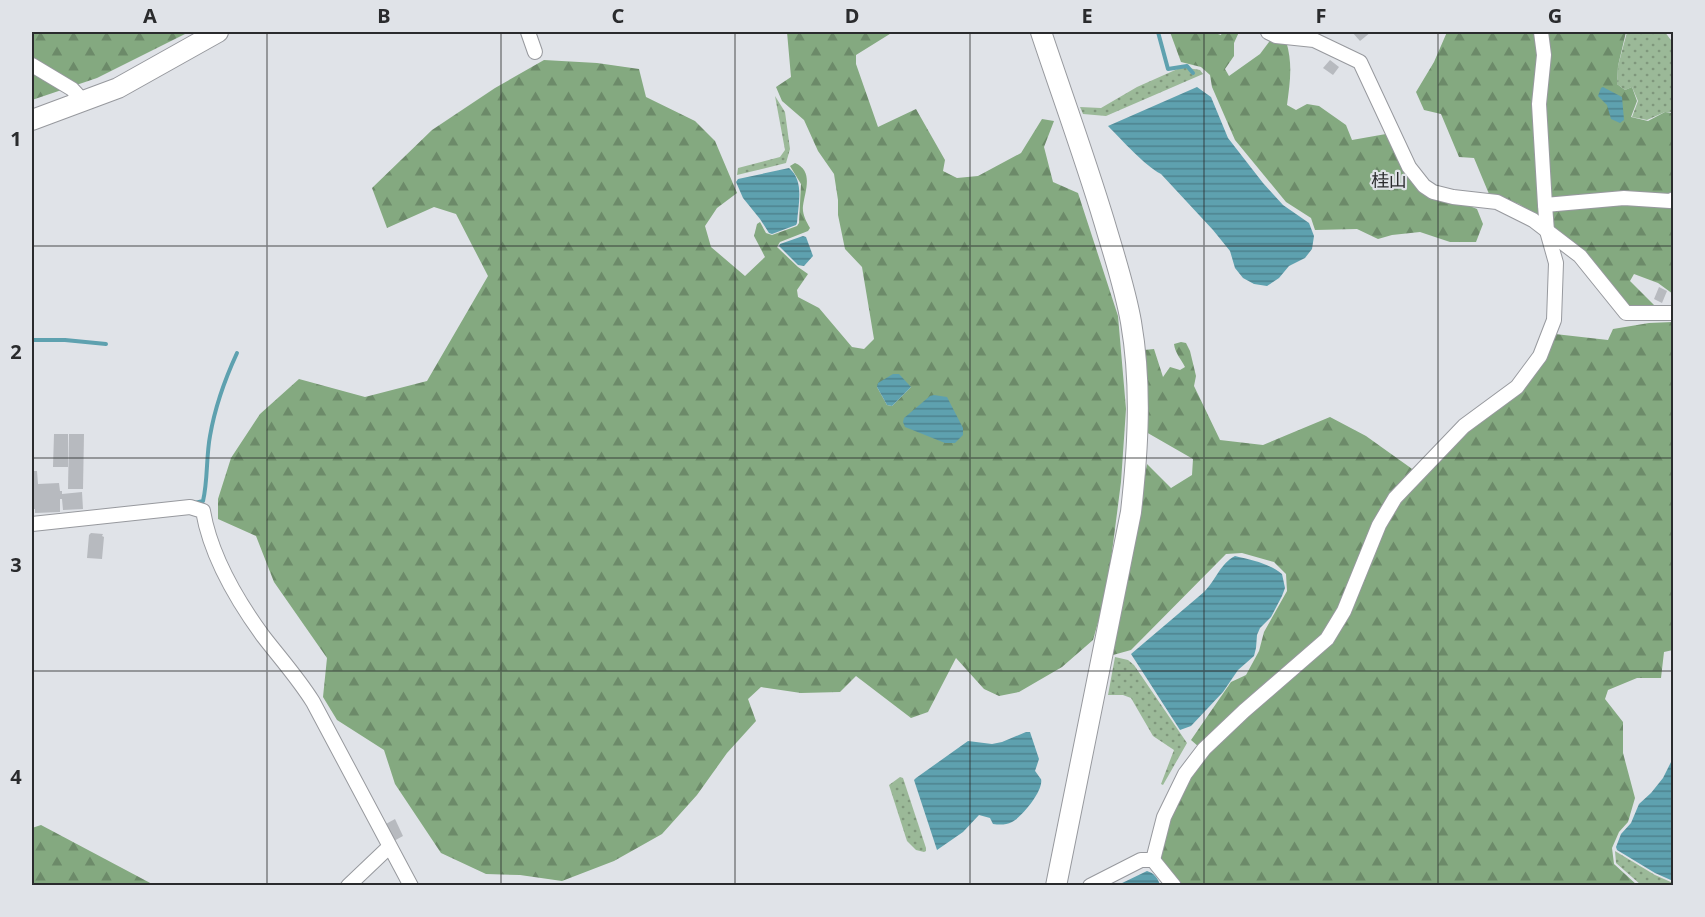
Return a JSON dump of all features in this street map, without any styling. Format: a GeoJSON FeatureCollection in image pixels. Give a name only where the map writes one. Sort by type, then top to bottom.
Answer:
{"type":"FeatureCollection","features":[{"type":"Feature","properties":{"kind":"street"},"geometry":{"type":"LineString","coordinates":[[32,120],[118,88],[218,32]]}},
{"type":"Feature","properties":{"kind":"street"},"geometry":{"type":"LineString","coordinates":[[528,32],[536,52]]}},
{"type":"Feature","properties":{"kind":"street"},"geometry":{"type":"LineString","coordinates":[[1041,32],[1093,184],[1123,286],[1135,351],[1139,415],[1137,464],[1131,512],[1056,885]]}},
{"type":"Feature","properties":{"kind":"street"},"geometry":{"type":"LineString","coordinates":[[1268,32],[1276,36],[1314,40],[1360,62],[1409,167],[1424,186],[1433,192],[1497,202],[1533,220],[1580,256],[1626,313],[1674,313]]}},
{"type":"Feature","properties":{"kind":"street"},"geometry":{"type":"LineString","coordinates":[[1153,860],[1164,817],[1185,774],[1204,749],[1327,639],[1344,611],[1379,525],[1395,498],[1464,426],[1517,387],[1540,356],[1554,320],[1556,263],[1547,231],[1545,205],[1539,104],[1544,55],[1541,32]]}},
{"type":"Feature","properties":{"kind":"street"},"geometry":{"type":"LineString","coordinates":[[32,65],[72,89],[83,102]]}},
{"type":"Feature","properties":{"kind":"street"},"geometry":{"type":"LineString","coordinates":[[1545,205],[1624,198],[1670,201],[1674,199]]}},
{"type":"Feature","properties":{"kind":"street"},"geometry":{"type":"LineString","coordinates":[[32,524],[190,507],[203,511],[217,558],[236,594],[262,634],[302,684],[313,702],[411,885]]}},
{"type":"Feature","properties":{"kind":"street"},"geometry":{"type":"LineString","coordinates":[[348,885],[389,847]]}},
{"type":"Feature","properties":{"kind":"street"},"geometry":{"type":"LineString","coordinates":[[1090,885],[1141,860],[1153,860],[1174,885]]}},
{"type":"Feature","properties":{"kind":"green space"},"geometry":{"type":"Polygon","coordinates":[[[32,32],[189,32],[97,78],[32,100],[32,32]]]}},
{"type":"Feature","properties":{"kind":"green space"},"geometry":{"type":"Polygon","coordinates":[[[787,32],[893,32],[856,55],[856,64],[878,127],[916,109],[945,160],[943,171],[957,178],[978,176],[1021,153],[1042,119],[1054,121],[1044,147],[1053,182],[1078,193],[1118,316],[1126,409],[1121,482],[1107,591],[1093,640],[1062,667],[1019,692],[999,696],[984,689],[956,658],[928,712],[911,718],[856,676],[840,692],[801,693],[761,687],[748,699],[756,721],[727,753],[697,795],[662,834],[614,861],[562,881],[520,875],[486,874],[441,853],[395,784],[384,750],[337,720],[323,697],[327,658],[274,582],[256,536],[218,519],[218,499],[231,458],[260,414],[299,379],[365,397],[427,381],[488,276],[456,214],[434,207],[387,228],[372,188],[432,130],[495,88],[544,60],[597,63],[639,69],[646,97],[695,121],[715,141],[737,193],[717,208],[705,226],[711,247],[745,276],[765,257],[754,236],[757,224],[760,222],[766,233],[772,235],[797,226],[799,223],[801,184],[790,166],[795,163],[801,167],[805,171],[807,182],[803,212],[810,228],[808,231],[780,242],[777,247],[808,274],[797,290],[798,297],[819,308],[852,347],[864,349],[874,339],[862,267],[845,249],[838,215],[834,174],[818,151],[804,120],[782,101],[776,87],[791,77],[787,32]],[[877,387],[887,405],[892,406],[911,387],[877,387]]]}},
{"type":"Feature","properties":{"kind":"green space"},"geometry":{"type":"Polygon","coordinates":[[[1170,32],[1212,32],[1221,35],[1222,32],[1239,32],[1234,43],[1234,56],[1225,69],[1229,76],[1260,54],[1272,38],[1286,41],[1290,65],[1287,105],[1296,110],[1307,104],[1319,106],[1346,125],[1352,140],[1386,134],[1404,169],[1420,189],[1441,201],[1460,202],[1477,209],[1483,224],[1476,242],[1450,242],[1420,232],[1378,239],[1357,229],[1315,230],[1311,218],[1286,202],[1235,140],[1212,87],[1210,75],[1201,67],[1181,62],[1170,32]]]}},
{"type":"Feature","properties":{"kind":"green space"},"geometry":{"type":"Polygon","coordinates":[[[1447,32],[1626,32],[1618,66],[1617,84],[1625,90],[1632,87],[1637,101],[1631,117],[1648,121],[1665,112],[1673,113],[1673,294],[1658,283],[1634,274],[1630,281],[1657,308],[1641,310],[1624,304],[1551,226],[1519,204],[1489,194],[1474,158],[1459,157],[1441,114],[1424,110],[1416,92],[1434,62],[1447,32]]]}},
{"type":"Feature","properties":{"kind":"green space"},"geometry":{"type":"Polygon","coordinates":[[[1627,32],[1665,32],[1673,43],[1673,112],[1665,112],[1647,120],[1632,117],[1638,101],[1632,87],[1625,90],[1617,84],[1618,66],[1627,32]]]}},
{"type":"Feature","properties":{"kind":"green space"},"geometry":{"type":"Polygon","coordinates":[[[1182,67],[1200,70],[1203,74],[1106,116],[1083,114],[1080,107],[1101,108],[1137,87],[1182,67]]]}},
{"type":"Feature","properties":{"kind":"green space"},"geometry":{"type":"Polygon","coordinates":[[[775,96],[785,112],[790,149],[786,163],[737,175],[738,168],[780,157],[785,150],[775,96]]]}},
{"type":"Feature","properties":{"kind":"green space"},"geometry":{"type":"Polygon","coordinates":[[[1673,322],[1673,650],[1664,652],[1661,678],[1637,678],[1608,690],[1605,699],[1623,722],[1623,753],[1635,798],[1628,822],[1619,832],[1612,848],[1614,864],[1637,885],[1181,885],[1160,858],[1169,822],[1187,779],[1207,754],[1191,740],[1231,682],[1246,675],[1259,651],[1264,632],[1287,591],[1286,574],[1274,562],[1242,553],[1226,554],[1131,650],[1113,655],[1147,464],[1171,488],[1192,475],[1193,459],[1146,432],[1144,350],[1154,349],[1163,377],[1170,367],[1180,370],[1185,367],[1174,344],[1186,343],[1196,376],[1194,386],[1220,440],[1263,445],[1330,417],[1366,436],[1422,476],[1468,429],[1520,393],[1555,334],[1608,340],[1613,329],[1673,322]]]}},
{"type":"Feature","properties":{"kind":"green space"},"geometry":{"type":"Polygon","coordinates":[[[1115,657],[1128,660],[1134,665],[1187,743],[1163,785],[1161,784],[1174,750],[1153,736],[1131,698],[1123,695],[1108,695],[1115,657]]]}},
{"type":"Feature","properties":{"kind":"green space"},"geometry":{"type":"Polygon","coordinates":[[[900,777],[903,778],[926,848],[924,852],[916,850],[907,841],[889,785],[900,777]]]}},
{"type":"Feature","properties":{"kind":"green space"},"geometry":{"type":"Polygon","coordinates":[[[41,825],[154,885],[32,885],[32,828],[41,825]]]}},
{"type":"Feature","properties":{"kind":"green space"},"geometry":{"type":"Polygon","coordinates":[[[1615,851],[1673,885],[1641,885],[1616,863],[1615,851]]]}},
{"type":"Feature","properties":{"kind":"water"},"geometry":{"type":"Polygon","coordinates":[[[1197,87],[1211,97],[1228,138],[1263,183],[1283,205],[1309,223],[1314,236],[1312,249],[1305,258],[1289,266],[1279,278],[1267,286],[1254,284],[1243,278],[1235,268],[1230,251],[1213,230],[1161,174],[1141,159],[1108,126],[1197,87]]]}},
{"type":"Feature","properties":{"kind":"water"},"geometry":{"type":"Polygon","coordinates":[[[1603,87],[1622,97],[1624,120],[1620,123],[1611,119],[1607,105],[1598,96],[1603,87]]]}},
{"type":"Feature","properties":{"kind":"water"},"geometry":{"type":"Polygon","coordinates":[[[789,168],[794,173],[799,186],[797,223],[772,234],[743,198],[736,182],[738,179],[789,168]]]}},
{"type":"Feature","properties":{"kind":"water"},"geometry":{"type":"Polygon","coordinates":[[[803,236],[806,237],[813,256],[804,266],[798,265],[779,246],[803,236]]]}},
{"type":"Feature","properties":{"kind":"water"},"geometry":{"type":"Polygon","coordinates":[[[893,374],[899,374],[911,387],[892,406],[887,405],[877,387],[878,383],[893,374]]]}},
{"type":"Feature","properties":{"kind":"water"},"geometry":{"type":"Polygon","coordinates":[[[934,395],[947,397],[963,428],[963,435],[955,443],[945,443],[905,427],[904,418],[934,395]]]}},
{"type":"Feature","properties":{"kind":"water"},"geometry":{"type":"Polygon","coordinates":[[[1235,556],[1260,562],[1277,570],[1282,574],[1285,588],[1271,617],[1260,628],[1254,656],[1238,670],[1223,692],[1191,726],[1180,730],[1131,654],[1204,592],[1226,563],[1235,556]]]}},
{"type":"Feature","properties":{"kind":"water"},"geometry":{"type":"Polygon","coordinates":[[[1030,732],[1039,759],[1035,771],[1041,779],[1039,790],[1031,803],[1016,819],[1007,824],[993,824],[990,818],[979,815],[963,832],[937,850],[914,780],[968,741],[992,744],[1030,732]]]}},
{"type":"Feature","properties":{"kind":"water"},"geometry":{"type":"Polygon","coordinates":[[[1673,758],[1673,881],[1655,873],[1617,850],[1616,847],[1621,834],[1631,823],[1639,804],[1663,778],[1673,758]]]}},
{"type":"Feature","properties":{"kind":"water"},"geometry":{"type":"Polygon","coordinates":[[[1147,871],[1155,876],[1160,885],[1118,885],[1147,871]]]}},
{"type":"Feature","properties":{"kind":"building"},"geometry":{"type":"Polygon","coordinates":[[[1352,32],[1371,32],[1360,41],[1352,32]]]}},
{"type":"Feature","properties":{"kind":"building"},"geometry":{"type":"Polygon","coordinates":[[[1330,60],[1339,67],[1333,75],[1323,68],[1330,60]]]}},
{"type":"Feature","properties":{"kind":"building"},"geometry":{"type":"Polygon","coordinates":[[[1659,287],[1667,291],[1662,303],[1654,299],[1659,287]]]}},
{"type":"Feature","properties":{"kind":"building"},"geometry":{"type":"Polygon","coordinates":[[[54,434],[68,434],[68,467],[53,467],[54,434]]]}},
{"type":"Feature","properties":{"kind":"building"},"geometry":{"type":"Polygon","coordinates":[[[69,434],[84,434],[83,489],[68,489],[69,434]]]}},
{"type":"Feature","properties":{"kind":"building"},"geometry":{"type":"Polygon","coordinates":[[[32,471],[37,471],[38,484],[59,483],[62,494],[82,492],[83,509],[63,510],[62,499],[60,499],[60,512],[35,513],[35,509],[32,509],[32,471]]]}},
{"type":"Feature","properties":{"kind":"building"},"geometry":{"type":"Polygon","coordinates":[[[91,533],[103,534],[102,559],[87,558],[91,533]]]}},
{"type":"Feature","properties":{"kind":"building"},"geometry":{"type":"Polygon","coordinates":[[[395,819],[403,836],[392,842],[384,825],[395,819]]]}},
{"type":"Feature","properties":{"kind":"waterway"},"geometry":{"type":"LineString","coordinates":[[1158,32],[1168,69],[1187,66],[1193,73]]}},
{"type":"Feature","properties":{"kind":"waterway"},"geometry":{"type":"LineString","coordinates":[[32,340],[106,344]]}},
{"type":"Feature","properties":{"kind":"waterway"},"geometry":{"type":"LineString","coordinates":[[195,503],[203,501],[212,425],[221,393],[237,353]]}},
{"type":"Feature","properties":{"kind":"district","name":"桂山"},"geometry":{"type":"Point","coordinates":[1389,180]}}]}
